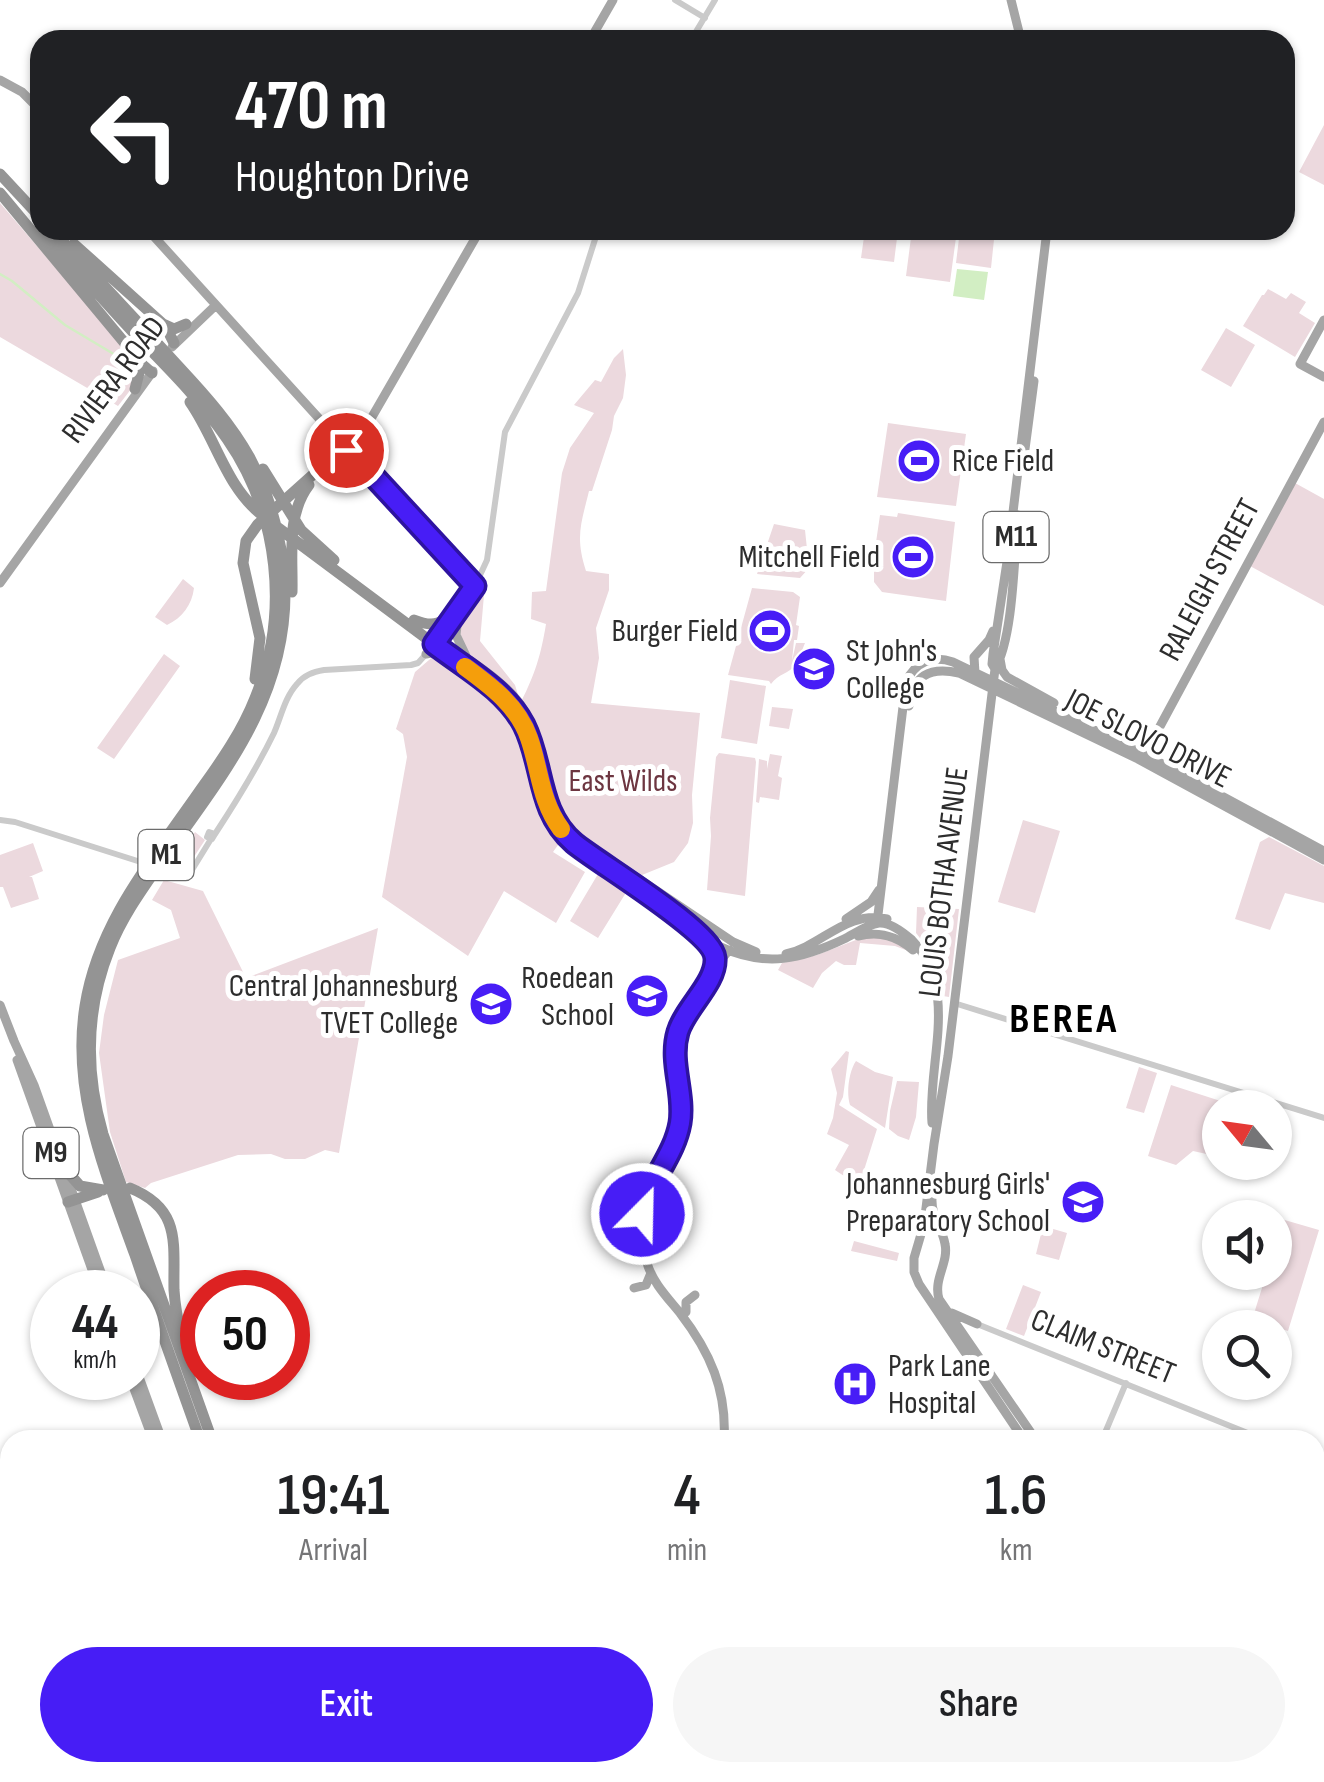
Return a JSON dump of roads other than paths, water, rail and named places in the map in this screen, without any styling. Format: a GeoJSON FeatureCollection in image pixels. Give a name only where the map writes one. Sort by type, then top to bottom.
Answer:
{"type":"FeatureCollection","features":[{"type":"Feature","properties":{"kind":"highway"},"geometry":{"type":"LineString","coordinates":[[0,174],[30,206]]}},
{"type":"Feature","properties":{"kind":"highway"},"geometry":{"type":"LineString","coordinates":[[0,190],[30,227]]}},
{"type":"Feature","properties":{"kind":"highway","name":"M1"},"geometry":{"type":"LineString","coordinates":[[0,190],[30,219]]}},
{"type":"Feature","properties":{"kind":"highway"},"geometry":{"type":"LineString","coordinates":[[41,240],[132,352],[173,382],[204,424],[243,498],[433,645]]}},
{"type":"Feature","properties":{"kind":"highway","name":"M1"},"geometry":{"type":"LineString","coordinates":[[50,240],[154,370],[228,439],[266,507]]}},
{"type":"Feature","properties":{"kind":"highway","name":"M1"},"geometry":{"type":"LineString","coordinates":[[63,240],[200,390],[238,439],[256,471],[284,583],[281,642],[268,693],[238,752],[130,908],[103,968],[93,1010],[91,1072],[108,1184]]}},
{"type":"Feature","properties":{"kind":"highway"},"geometry":{"type":"LineString","coordinates":[[66,240],[163,324],[174,329],[186,324]]}},
{"type":"Feature","properties":{"kind":"highway"},"geometry":{"type":"LineString","coordinates":[[104,270],[172,342]]}},
{"type":"Feature","properties":{"kind":"highway"},"geometry":{"type":"LineString","coordinates":[[132,352],[139,370],[136,388]]}},
{"type":"Feature","properties":{"kind":"highway"},"geometry":{"type":"LineString","coordinates":[[238,439],[251,451],[290,516],[311,540],[414,620],[433,645]]}},
{"type":"Feature","properties":{"kind":"highway"},"geometry":{"type":"LineString","coordinates":[[245,720],[260,650],[243,563],[244,547],[250,534],[294,500],[346,447]]}},
{"type":"Feature","properties":{"kind":"highway"},"geometry":{"type":"LineString","coordinates":[[268,693],[286,643],[291,608],[294,500]]}},
{"type":"Feature","properties":{"kind":"highway","name":"M1"},"geometry":{"type":"LineString","coordinates":[[180,1354],[123,1207],[108,1184],[88,1111],[82,1070],[83,1017],[93,969],[122,904],[223,757],[245,720],[264,674],[273,633],[275,540]]}},
{"type":"Feature","properties":{"kind":"highway"},"geometry":{"type":"LineString","coordinates":[[414,620],[438,624],[464,603]]}},
{"type":"Feature","properties":{"kind":"highway"},"geometry":{"type":"LineString","coordinates":[[65,1169],[80,1186],[108,1184]]}},
{"type":"Feature","properties":{"kind":"highway"},"geometry":{"type":"LineString","coordinates":[[72,1201],[108,1184]]}},
{"type":"Feature","properties":{"kind":"highway"},"geometry":{"type":"LineString","coordinates":[[130,1188],[154,1201],[172,1229],[172,1334],[180,1354]]}},
{"type":"Feature","properties":{"kind":"highway","name":"M1"},"geometry":{"type":"LineString","coordinates":[[195,1400],[204,1430]]}},
{"type":"Feature","properties":{"kind":"main road"},"geometry":{"type":"LineString","coordinates":[[596,30],[613,0]]}},
{"type":"Feature","properties":{"kind":"main road"},"geometry":{"type":"LineString","coordinates":[[1008,0],[1016,30]]}},
{"type":"Feature","properties":{"kind":"main road"},"geometry":{"type":"LineString","coordinates":[[2,81],[30,102]]}},
{"type":"Feature","properties":{"kind":"main road"},"geometry":{"type":"LineString","coordinates":[[157,240],[475,586],[433,645]]}},
{"type":"Feature","properties":{"kind":"main road"},"geometry":{"type":"LineString","coordinates":[[346,447],[363,432],[474,240]]}},
{"type":"Feature","properties":{"kind":"main road","name":"LOUIS BOTHA AVENUE"},"geometry":{"type":"LineString","coordinates":[[994,672],[1049,240]]}},
{"type":"Feature","properties":{"kind":"main road","name":"LOUIS BOTHA AVENUE"},"geometry":{"type":"LineString","coordinates":[[946,1309],[936,1290],[946,1246],[932,1202],[941,1107],[994,672],[1009,611],[1049,240]]}},
{"type":"Feature","properties":{"kind":"main road","name":"RIVIERA ROAD"},"geometry":{"type":"LineString","coordinates":[[172,342],[215,303]]}},
{"type":"Feature","properties":{"kind":"main road","name":"RIVIERA ROAD"},"geometry":{"type":"LineString","coordinates":[[63,495],[186,324],[215,303]]}},
{"type":"Feature","properties":{"kind":"main road"},"geometry":{"type":"LineString","coordinates":[[1324,320],[1300,364],[1324,377]]}},
{"type":"Feature","properties":{"kind":"main road","name":"RIVIERA ROAD"},"geometry":{"type":"LineString","coordinates":[[0,584],[136,388],[154,370]]}},
{"type":"Feature","properties":{"kind":"main road","name":"RALEIGH STREET"},"geometry":{"type":"LineString","coordinates":[[1140,756],[1324,422]]}},
{"type":"Feature","properties":{"kind":"main road"},"geometry":{"type":"LineString","coordinates":[[78,477],[78,494]]}},
{"type":"Feature","properties":{"kind":"main road"},"geometry":{"type":"LineString","coordinates":[[976,676],[974,658],[991,637],[1001,597]]}},
{"type":"Feature","properties":{"kind":"main road"},"geometry":{"type":"LineString","coordinates":[[464,603],[456,635],[470,662]]}},
{"type":"Feature","properties":{"kind":"main road"},"geometry":{"type":"LineString","coordinates":[[433,645],[499,693],[518,714],[530,740],[546,803],[564,834],[708,940],[732,953],[776,960],[812,947],[854,920],[902,925],[918,939],[937,974],[942,1010],[934,1085],[941,1107]]}},
{"type":"Feature","properties":{"kind":"main road"},"geometry":{"type":"LineString","coordinates":[[433,645],[470,662],[504,688],[524,710],[536,736],[552,804],[580,840],[741,946],[765,954]]}},
{"type":"Feature","properties":{"kind":"main road"},"geometry":{"type":"LineString","coordinates":[[1000,656],[1002,670],[1011,681],[1101,733]]}},
{"type":"Feature","properties":{"kind":"main road"},"geometry":{"type":"LineString","coordinates":[[880,920],[907,680],[924,661],[947,665]]}},
{"type":"Feature","properties":{"kind":"main road"},"geometry":{"type":"LineString","coordinates":[[880,920],[910,696],[924,675],[947,665]]}},
{"type":"Feature","properties":{"kind":"main road","name":"JOE SLOVO DRIVE"},"geometry":{"type":"LineString","coordinates":[[947,665],[1101,733],[1324,860]]}},
{"type":"Feature","properties":{"kind":"main road","name":"JOE SLOVO DRIVE"},"geometry":{"type":"LineString","coordinates":[[976,676],[1324,851]]}},
{"type":"Feature","properties":{"kind":"main road"},"geometry":{"type":"LineString","coordinates":[[812,947],[870,904],[882,878]]}},
{"type":"Feature","properties":{"kind":"main road"},"geometry":{"type":"LineString","coordinates":[[658,891],[732,953],[788,953],[827,947],[864,934],[885,934],[913,949],[932,976]]}},
{"type":"Feature","properties":{"kind":"main road"},"geometry":{"type":"LineString","coordinates":[[827,947],[880,920]]}},
{"type":"Feature","properties":{"kind":"main road"},"geometry":{"type":"LineString","coordinates":[[880,920],[912,941],[932,976],[940,1013],[931,1098],[934,1140]]}},
{"type":"Feature","properties":{"kind":"main road"},"geometry":{"type":"LineString","coordinates":[[689,926],[714,952],[710,977]]}},
{"type":"Feature","properties":{"kind":"main road"},"geometry":{"type":"LineString","coordinates":[[642,1212],[650,1184],[671,1150],[680,1125],[677,1035],[710,977],[732,953]]}},
{"type":"Feature","properties":{"kind":"main road"},"geometry":{"type":"LineString","coordinates":[[727,1430],[728,1402],[720,1372],[710,1348],[686,1312],[665,1291],[651,1258],[648,1215],[656,1188],[683,1134],[686,1114],[679,1058],[683,1030],[732,953]]}},
{"type":"Feature","properties":{"kind":"main road","name":"M9"},"geometry":{"type":"LineString","coordinates":[[0,1005],[65,1169],[93,1270]]}},
{"type":"Feature","properties":{"kind":"main road","name":"M9"},"geometry":{"type":"LineString","coordinates":[[0,1014],[99,1270]]}},
{"type":"Feature","properties":{"kind":"main road","name":"LOUIS BOTHA AVENUE"},"geometry":{"type":"LineString","coordinates":[[941,1107],[914,1272],[1017,1430]]}},
{"type":"Feature","properties":{"kind":"main road"},"geometry":{"type":"LineString","coordinates":[[634,1288],[650,1280],[642,1245],[640,1178],[659,1172]]}},
{"type":"Feature","properties":{"kind":"main road"},"geometry":{"type":"LineString","coordinates":[[650,1273],[711,1360],[722,1394],[725,1430]]}},
{"type":"Feature","properties":{"kind":"main road"},"geometry":{"type":"LineString","coordinates":[[686,1312],[686,1302],[695,1295]]}},
{"type":"Feature","properties":{"kind":"main road"},"geometry":{"type":"LineString","coordinates":[[946,1309],[978,1324]]}},
{"type":"Feature","properties":{"kind":"main road","name":"M11"},"geometry":{"type":"LineString","coordinates":[[946,1309],[1029,1430]]}},
{"type":"Feature","properties":{"kind":"main road"},"geometry":{"type":"LineString","coordinates":[[138,1400],[149,1430]]}},
{"type":"Feature","properties":{"kind":"main road"},"geometry":{"type":"LineString","coordinates":[[147,1400],[158,1430]]}},
{"type":"Feature","properties":{"kind":"street"},"geometry":{"type":"LineString","coordinates":[[675,0],[705,18]]}},
{"type":"Feature","properties":{"kind":"street"},"geometry":{"type":"LineString","coordinates":[[697,30],[715,0]]}},
{"type":"Feature","properties":{"kind":"street"},"geometry":{"type":"LineString","coordinates":[[690,9],[697,19],[696,30]]}},
{"type":"Feature","properties":{"kind":"street"},"geometry":{"type":"LineString","coordinates":[[475,586],[486,563],[505,432],[578,294],[595,240]]}},
{"type":"Feature","properties":{"kind":"street"},"geometry":{"type":"LineString","coordinates":[[0,820],[187,878],[273,736],[296,684],[314,672],[411,666],[433,645]]}},
{"type":"Feature","properties":{"kind":"street"},"geometry":{"type":"LineString","coordinates":[[954,1004],[1324,1118]]}},
{"type":"Feature","properties":{"kind":"street","name":"CLAIM STREET"},"geometry":{"type":"LineString","coordinates":[[978,1324],[1241,1430]]}},
{"type":"Feature","properties":{"kind":"street"},"geometry":{"type":"LineString","coordinates":[[1106,1430],[1126,1383]]}},
{"type":"Feature","properties":{"kind":"waterway"},"geometry":{"type":"LineString","coordinates":[[0,274],[65,325],[117,356]]}},
{"type":"Feature","properties":{"kind":"place","name":"Rice Field"},"geometry":{"type":"Point","coordinates":[919,461]}},
{"type":"Feature","properties":{"kind":"place","name":"Mitchell Field"},"geometry":{"type":"Point","coordinates":[913,557]}},
{"type":"Feature","properties":{"kind":"place","name":"Burger Field"},"geometry":{"type":"Point","coordinates":[770,631]}},
{"type":"Feature","properties":{"kind":"place","name":"St John's College"},"geometry":{"type":"Point","coordinates":[814,669]}},
{"type":"Feature","properties":{"kind":"place","name":"Roedean School"},"geometry":{"type":"Point","coordinates":[647,996]}},
{"type":"Feature","properties":{"kind":"place","name":"Central Johannesburg TVET College"},"geometry":{"type":"Point","coordinates":[491,1004]}},
{"type":"Feature","properties":{"kind":"place","name":"Johannesburg Girls' Preparatory School"},"geometry":{"type":"Point","coordinates":[1083,1202]}},
{"type":"Feature","properties":{"kind":"place","name":"Park Lane Hospital"},"geometry":{"type":"Point","coordinates":[855,1384]}},
{"type":"Feature","properties":{"kind":"district","name":"BEREA"},"geometry":{"type":"Point","coordinates":[1064,1019]}},
{"type":"Feature","properties":{"kind":"park label","name":"East Wilds"},"geometry":{"type":"Point","coordinates":[623,781]}}]}
